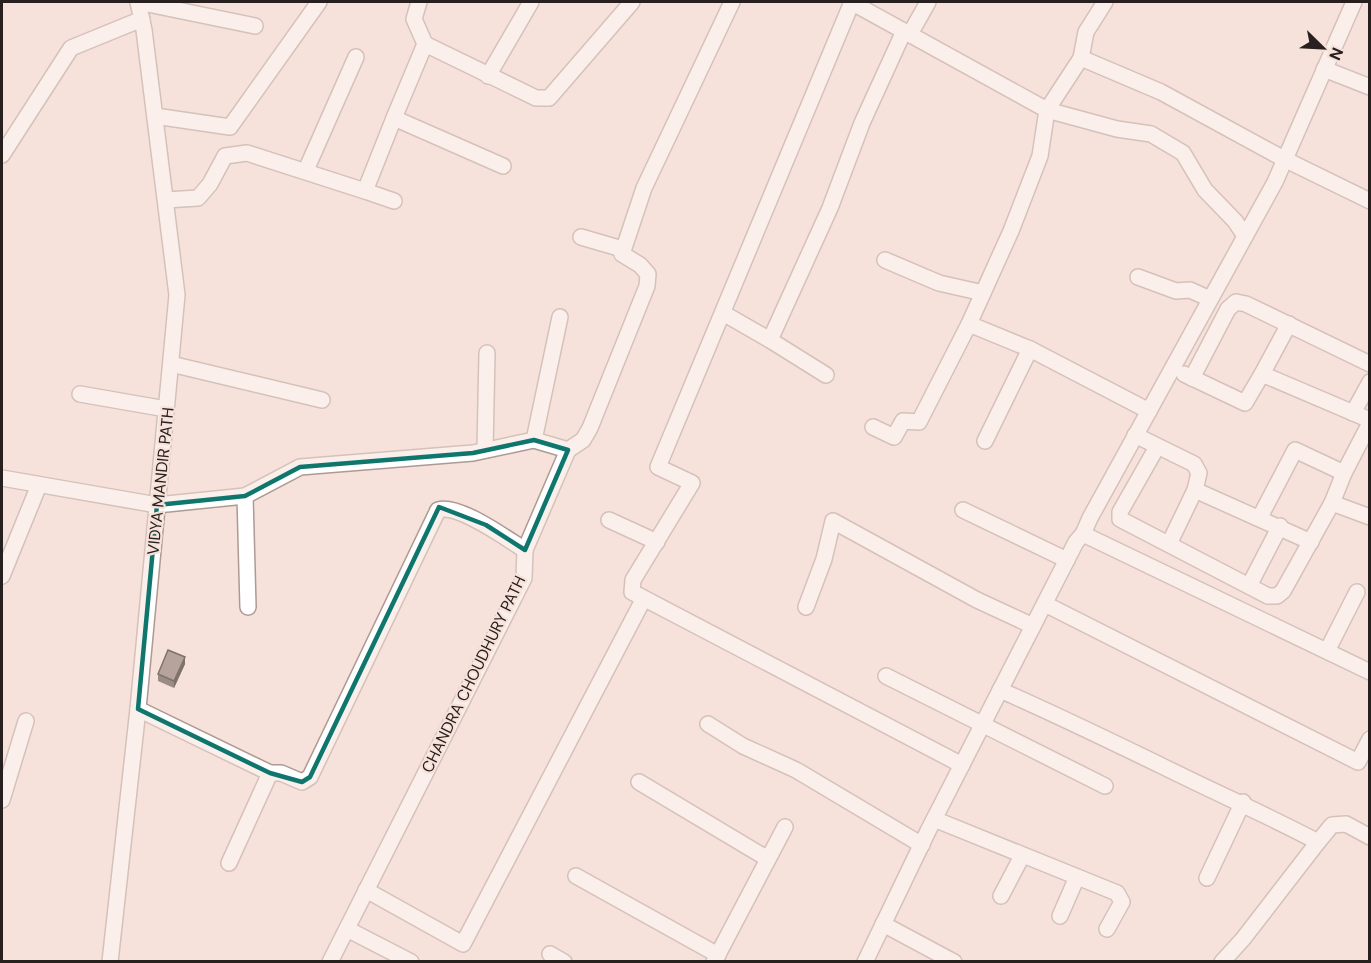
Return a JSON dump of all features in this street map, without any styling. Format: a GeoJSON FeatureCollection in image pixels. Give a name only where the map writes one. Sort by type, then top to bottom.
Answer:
{"type":"FeatureCollection","features":[{"type":"Feature","properties":{"kind":"street"},"geometry":{"type":"LineString","coordinates":[[138,2],[255,26]]}},
{"type":"Feature","properties":{"kind":"street","name":"VIDYA MANDIR PATH"},"geometry":{"type":"LineString","coordinates":[[110,962],[138,709],[177,295],[155,116],[138,2]]}},
{"type":"Feature","properties":{"kind":"street"},"geometry":{"type":"LineString","coordinates":[[155,116],[230,126],[319,2]]}},
{"type":"Feature","properties":{"kind":"street"},"geometry":{"type":"LineString","coordinates":[[419,2],[414,19],[425,44],[536,98],[549,98],[555,94],[632,2]]}},
{"type":"Feature","properties":{"kind":"street"},"geometry":{"type":"LineString","coordinates":[[489,76],[531,2]]}},
{"type":"Feature","properties":{"kind":"street"},"geometry":{"type":"LineString","coordinates":[[2,478],[157,505],[245,496],[300,467],[484,450],[534,440],[568,450],[582,440],[590,428],[647,286],[648,274],[640,265],[622,254],[644,188],[732,2]]}},
{"type":"Feature","properties":{"kind":"street"},"geometry":{"type":"LineString","coordinates":[[962,765],[643,600],[632,592],[633,580],[692,483],[658,467],[852,2],[1047,110],[1117,129],[1151,134],[1183,153],[1205,190],[1236,221],[1245,236]]}},
{"type":"Feature","properties":{"kind":"street"},"geometry":{"type":"LineString","coordinates":[[770,340],[830,208],[862,123],[907,32],[928,2]]}},
{"type":"Feature","properties":{"kind":"street"},"geometry":{"type":"LineString","coordinates":[[873,427],[894,437],[903,421],[919,422],[969,324],[1040,156],[1047,110],[1081,58],[1086,32],[1105,2]]}},
{"type":"Feature","properties":{"kind":"street"},"geometry":{"type":"LineString","coordinates":[[865,962],[934,819],[1067,560],[1245,236],[1284,159],[1350,3]]}},
{"type":"Feature","properties":{"kind":"street"},"geometry":{"type":"LineString","coordinates":[[2,155],[71,48],[142,19]]}},
{"type":"Feature","properties":{"kind":"street"},"geometry":{"type":"LineString","coordinates":[[365,190],[425,44]]}},
{"type":"Feature","properties":{"kind":"street"},"geometry":{"type":"LineString","coordinates":[[306,170],[356,57]]}},
{"type":"Feature","properties":{"kind":"street"},"geometry":{"type":"LineString","coordinates":[[1081,58],[1161,92],[1284,159],[1370,201]]}},
{"type":"Feature","properties":{"kind":"street"},"geometry":{"type":"LineString","coordinates":[[1324,69],[1370,87]]}},
{"type":"Feature","properties":{"kind":"street"},"geometry":{"type":"LineString","coordinates":[[394,118],[503,166]]}},
{"type":"Feature","properties":{"kind":"street"},"geometry":{"type":"LineString","coordinates":[[166,200],[198,198],[210,184],[225,156],[247,153],[306,170],[394,201]]}},
{"type":"Feature","properties":{"kind":"street"},"geometry":{"type":"LineString","coordinates":[[581,237],[622,249]]}},
{"type":"Feature","properties":{"kind":"street"},"geometry":{"type":"LineString","coordinates":[[885,260],[939,283],[983,293]]}},
{"type":"Feature","properties":{"kind":"street"},"geometry":{"type":"LineString","coordinates":[[1138,277],[1175,291],[1190,290],[1210,299]]}},
{"type":"Feature","properties":{"kind":"street"},"geometry":{"type":"LineString","coordinates":[[1192,378],[1228,309],[1236,302],[1246,304],[1370,364]]}},
{"type":"Feature","properties":{"kind":"street"},"geometry":{"type":"LineString","coordinates":[[723,313],[826,375]]}},
{"type":"Feature","properties":{"kind":"street"},"geometry":{"type":"LineString","coordinates":[[534,440],[560,317]]}},
{"type":"Feature","properties":{"kind":"street"},"geometry":{"type":"LineString","coordinates":[[969,324],[1030,349],[1149,411]]}},
{"type":"Feature","properties":{"kind":"street"},"geometry":{"type":"LineString","coordinates":[[1172,368],[1236,401],[1245,403],[1289,324]]}},
{"type":"Feature","properties":{"kind":"street"},"geometry":{"type":"LineString","coordinates":[[985,441],[1030,349]]}},
{"type":"Feature","properties":{"kind":"street"},"geometry":{"type":"LineString","coordinates":[[484,450],[487,353]]}},
{"type":"Feature","properties":{"kind":"street"},"geometry":{"type":"LineString","coordinates":[[171,364],[322,400]]}},
{"type":"Feature","properties":{"kind":"street"},"geometry":{"type":"LineString","coordinates":[[1157,447],[1120,512],[1120,519],[1268,596],[1277,596],[1283,591],[1332,503],[1344,473],[1370,422],[1262,374]]}},
{"type":"Feature","properties":{"kind":"street"},"geometry":{"type":"LineString","coordinates":[[1353,413],[1370,382]]}},
{"type":"Feature","properties":{"kind":"street"},"geometry":{"type":"LineString","coordinates":[[80,394],[166,410]]}},
{"type":"Feature","properties":{"kind":"street"},"geometry":{"type":"LineString","coordinates":[[1136,435],[1194,465],[1200,473],[1195,490],[1169,544]]}},
{"type":"Feature","properties":{"kind":"street","name":"CHANDRA CHOUDHURY PATH"},"geometry":{"type":"LineString","coordinates":[[330,962],[524,578],[525,550],[568,450]]}},
{"type":"Feature","properties":{"kind":"street"},"geometry":{"type":"LineString","coordinates":[[1260,517],[1295,450],[1344,473]]}},
{"type":"Feature","properties":{"kind":"street"},"geometry":{"type":"LineString","coordinates":[[2,576],[39,485]]}},
{"type":"Feature","properties":{"kind":"street"},"geometry":{"type":"LineString","coordinates":[[1195,490],[1260,517],[1311,542]]}},
{"type":"Feature","properties":{"kind":"street"},"geometry":{"type":"LineString","coordinates":[[245,496],[248,607]]}},
{"type":"Feature","properties":{"kind":"street"},"geometry":{"type":"LineString","coordinates":[[1332,503],[1370,517]]}},
{"type":"Feature","properties":{"kind":"street"},"geometry":{"type":"LineString","coordinates":[[138,709],[270,773],[281,773],[302,782],[310,777],[438,510],[452,510],[486,525],[525,550]]}},
{"type":"Feature","properties":{"kind":"street"},"geometry":{"type":"LineString","coordinates":[[963,510],[1067,560]]}},
{"type":"Feature","properties":{"kind":"street"},"geometry":{"type":"LineString","coordinates":[[609,520],[657,542]]}},
{"type":"Feature","properties":{"kind":"street"},"geometry":{"type":"LineString","coordinates":[[806,607],[824,559],[833,521],[977,600],[1033,626]]}},
{"type":"Feature","properties":{"kind":"street"},"geometry":{"type":"LineString","coordinates":[[1249,586],[1280,526]]}},
{"type":"Feature","properties":{"kind":"street"},"geometry":{"type":"LineString","coordinates":[[1083,534],[1370,672]]}},
{"type":"Feature","properties":{"kind":"street"},"geometry":{"type":"LineString","coordinates":[[1327,651],[1357,592]]}},
{"type":"Feature","properties":{"kind":"street"},"geometry":{"type":"LineString","coordinates":[[366,891],[463,944],[643,600]]}},
{"type":"Feature","properties":{"kind":"street"},"geometry":{"type":"LineString","coordinates":[[1045,604],[1358,762],[1370,739]]}},
{"type":"Feature","properties":{"kind":"street"},"geometry":{"type":"LineString","coordinates":[[886,676],[1105,786]]}},
{"type":"Feature","properties":{"kind":"street"},"geometry":{"type":"LineString","coordinates":[[1000,690],[1080,724],[1163,767],[1243,802],[1318,842]]}},
{"type":"Feature","properties":{"kind":"street"},"geometry":{"type":"LineString","coordinates":[[2,800],[26,721]]}},
{"type":"Feature","properties":{"kind":"street"},"geometry":{"type":"LineString","coordinates":[[708,724],[743,746],[796,770],[921,845]]}},
{"type":"Feature","properties":{"kind":"street"},"geometry":{"type":"LineString","coordinates":[[229,863],[270,773]]}},
{"type":"Feature","properties":{"kind":"street"},"geometry":{"type":"LineString","coordinates":[[639,782],[768,859]]}},
{"type":"Feature","properties":{"kind":"street"},"geometry":{"type":"LineString","coordinates":[[1207,878],[1243,802]]}},
{"type":"Feature","properties":{"kind":"street"},"geometry":{"type":"LineString","coordinates":[[934,819],[1121,897],[1122,902],[1107,928]]}},
{"type":"Feature","properties":{"kind":"street"},"geometry":{"type":"LineString","coordinates":[[1222,962],[1243,939],[1332,825],[1346,824],[1370,837]]}},
{"type":"Feature","properties":{"kind":"street"},"geometry":{"type":"LineString","coordinates":[[576,876],[716,958],[784,827]]}},
{"type":"Feature","properties":{"kind":"street"},"geometry":{"type":"LineString","coordinates":[[1001,896],[1022,855]]}},
{"type":"Feature","properties":{"kind":"street"},"geometry":{"type":"LineString","coordinates":[[1060,915],[1077,877]]}},
{"type":"Feature","properties":{"kind":"street"},"geometry":{"type":"LineString","coordinates":[[883,924],[954,962]]}},
{"type":"Feature","properties":{"kind":"street"},"geometry":{"type":"LineString","coordinates":[[347,929],[411,962]]}},
{"type":"Feature","properties":{"kind":"highlighted area"},"geometry":{"type":"Polygon","coordinates":[[[534,440],[568,450],[525,550],[486,525],[439,507],[310,777],[302,782],[270,773],[138,709],[157,505],[245,496],[300,467],[473,453],[534,440]]]}},
{"type":"Feature","properties":{"kind":"building"},"geometry":{"type":"Polygon","coordinates":[[[168,650],[185,657],[174,681],[158,674],[168,650]]]}}]}
